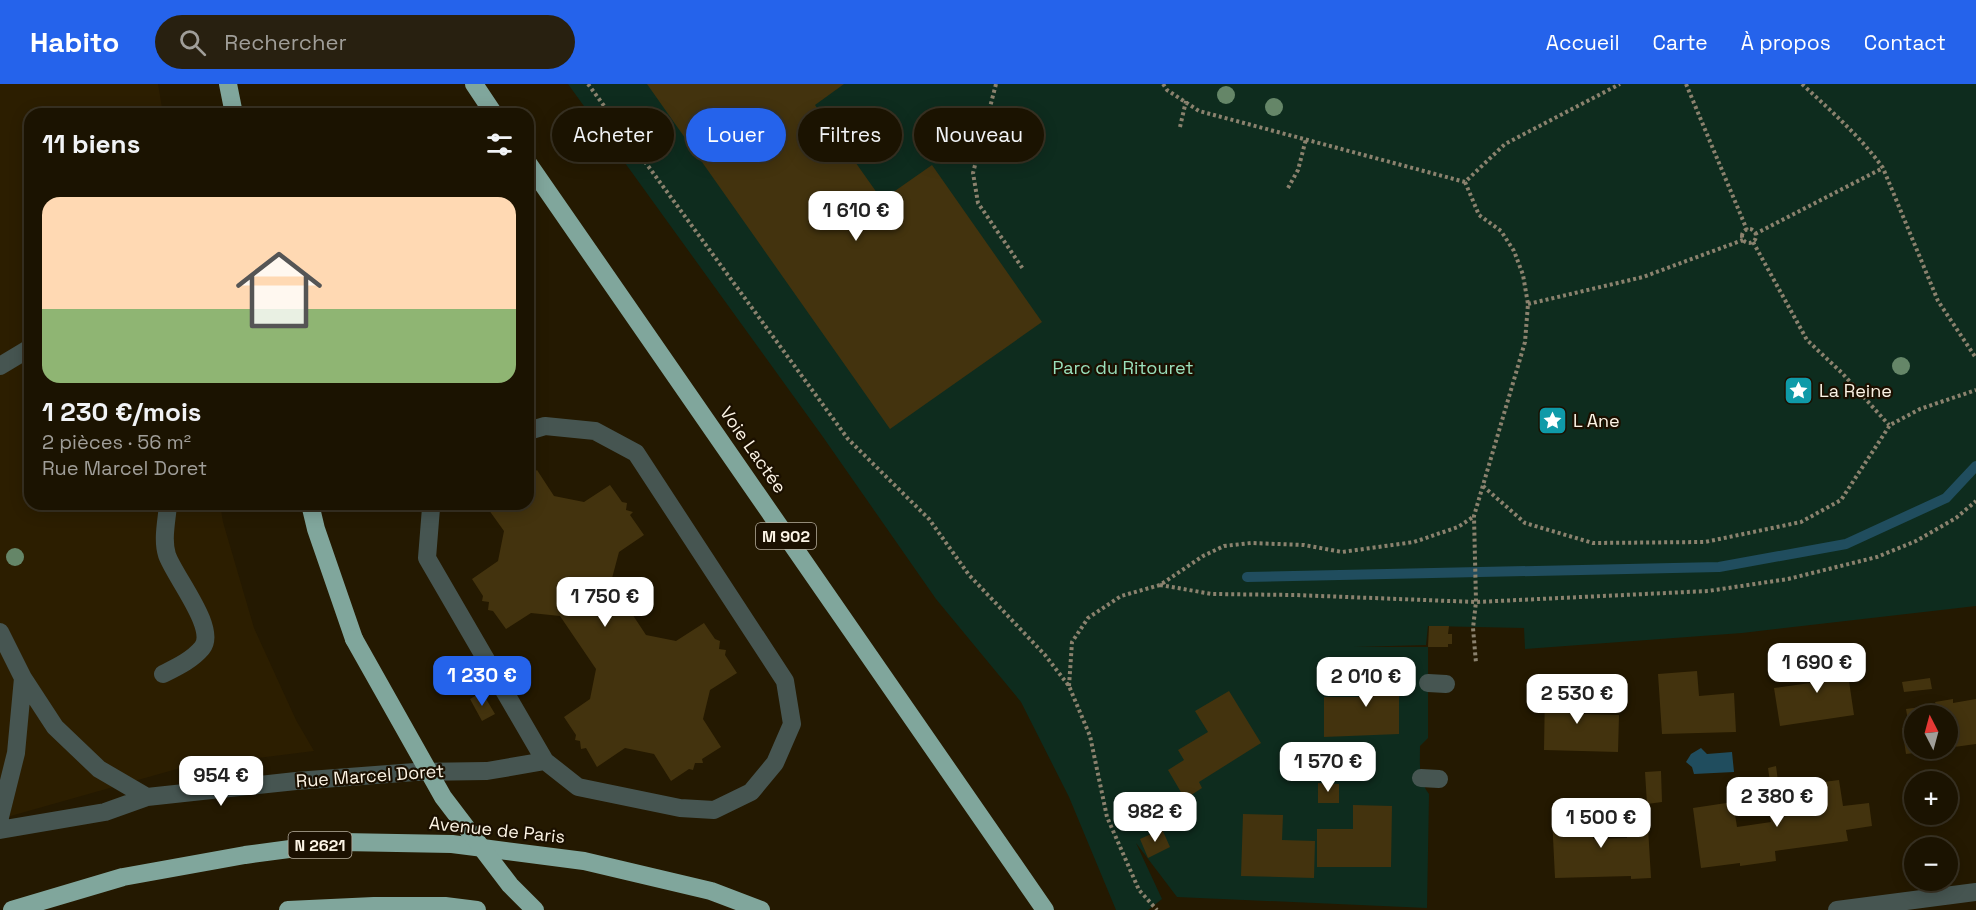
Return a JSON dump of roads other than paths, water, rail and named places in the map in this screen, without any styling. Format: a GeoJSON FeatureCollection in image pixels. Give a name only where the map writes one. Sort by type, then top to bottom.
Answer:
{"type":"FeatureCollection","features":[{"type":"Feature","properties":{"kind":"highway"},"geometry":{"type":"LineString","coordinates":[[228,84],[233,108]]}},
{"type":"Feature","properties":{"kind":"highway"},"geometry":{"type":"LineString","coordinates":[[474,84],[490,108]]}},
{"type":"Feature","properties":{"kind":"highway","name":"Voie Lactée"},"geometry":{"type":"LineString","coordinates":[[534,172],[1045,910]]}},
{"type":"Feature","properties":{"kind":"highway"},"geometry":{"type":"LineString","coordinates":[[311,510],[354,639],[443,797],[510,885],[535,910]]}},
{"type":"Feature","properties":{"kind":"highway","name":"Avenue de Paris"},"geometry":{"type":"LineString","coordinates":[[12,910],[123,876],[245,855],[342,842],[452,844],[584,861],[711,891],[761,910]]}},
{"type":"Feature","properties":{"kind":"highway"},"geometry":{"type":"LineString","coordinates":[[288,910],[374,906],[445,906],[477,910]]}},
{"type":"Feature","properties":{"kind":"street"},"geometry":{"type":"LineString","coordinates":[[0,366],[24,352]]}},
{"type":"Feature","properties":{"kind":"street"},"geometry":{"type":"LineString","coordinates":[[431,510],[427,558],[545,761],[578,787],[680,808],[714,810],[751,792],[775,763],[792,724],[785,681],[636,453],[595,431],[545,426],[534,429]]}},
{"type":"Feature","properties":{"kind":"street"},"geometry":{"type":"LineString","coordinates":[[164,674],[189,660],[204,646],[206,634],[200,617],[167,556],[165,543],[168,510]]}},
{"type":"Feature","properties":{"kind":"street"},"geometry":{"type":"LineString","coordinates":[[0,632],[23,678],[55,727],[99,769],[147,797]]}},
{"type":"Feature","properties":{"kind":"street"},"geometry":{"type":"LineString","coordinates":[[0,817],[16,753],[23,678]]}},
{"type":"Feature","properties":{"kind":"street","name":"Rue Marcel Doret"},"geometry":{"type":"LineString","coordinates":[[0,830],[105,812],[147,797],[296,781],[415,772],[487,771],[545,761]]}},
{"type":"Feature","properties":{"kind":"street"},"geometry":{"type":"LineString","coordinates":[[1837,910],[1976,892]]}},
{"type":"Feature","properties":{"kind":"water"},"geometry":{"type":"Polygon","coordinates":[[[1701,748],[1707,754],[1732,752],[1734,772],[1694,774],[1692,767],[1686,762],[1691,754],[1701,748]]]}},
{"type":"Feature","properties":{"kind":"waterway"},"geometry":{"type":"LineString","coordinates":[[1247,577],[1719,567],[1846,544],[1946,498],[1976,466]]}},
{"type":"Feature","properties":{"kind":"place","name":"La Reine"},"geometry":{"type":"Point","coordinates":[1798,391]}},
{"type":"Feature","properties":{"kind":"place","name":"L Ane"},"geometry":{"type":"Point","coordinates":[1552,421]}},
{"type":"Feature","properties":{"kind":"park label","name":"Parc du Ritouret"},"geometry":{"type":"Point","coordinates":[1123,368]}}]}
